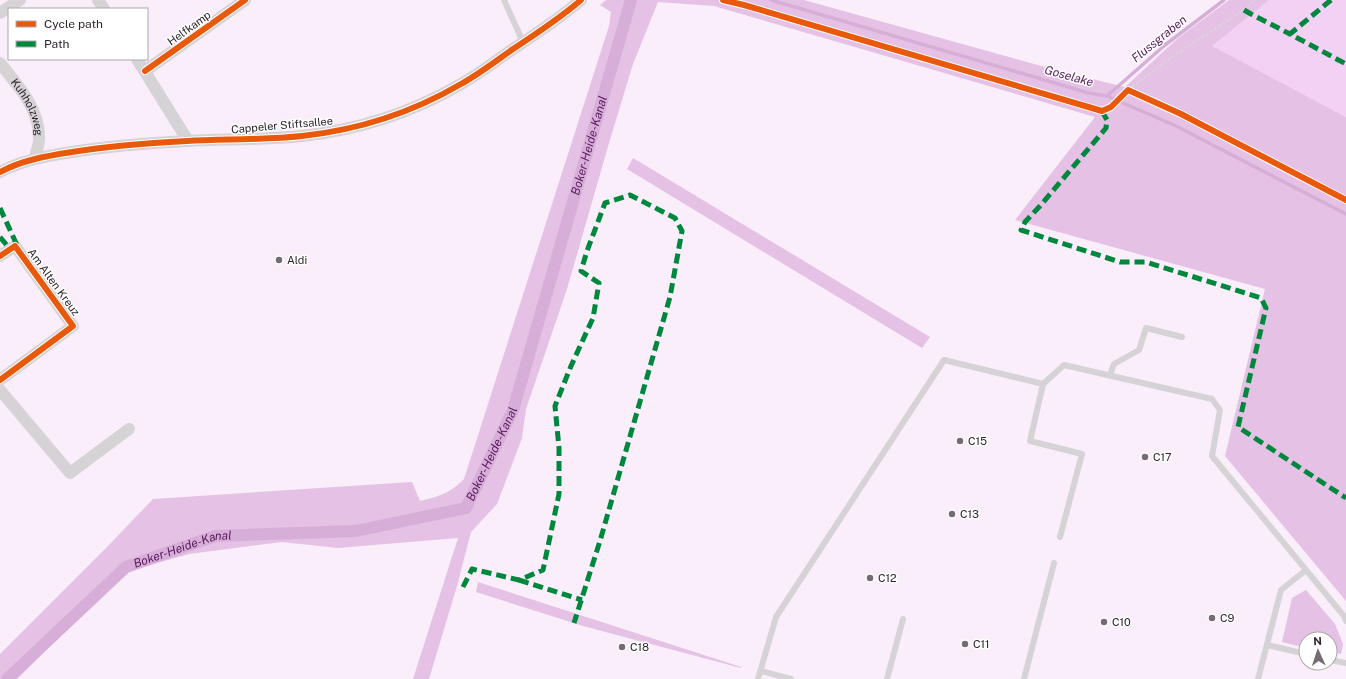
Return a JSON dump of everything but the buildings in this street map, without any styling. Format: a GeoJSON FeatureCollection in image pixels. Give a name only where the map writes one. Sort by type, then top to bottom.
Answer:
{"type":"FeatureCollection","features":[{"type":"Feature","properties":{"kind":"street"},"geometry":{"type":"LineString","coordinates":[[0,13],[20,0]]}},
{"type":"Feature","properties":{"kind":"street","name":"Helfkamp"},"geometry":{"type":"LineString","coordinates":[[145,71],[245,0]]}},
{"type":"Feature","properties":{"kind":"street","name":"Cappeler Stiftsallee"},"geometry":{"type":"LineString","coordinates":[[0,172],[14,164],[35,158],[100,148],[188,141],[245,140],[302,136],[345,130],[397,114],[430,101],[462,84],[581,0]]}},
{"type":"Feature","properties":{"kind":"street"},"geometry":{"type":"LineString","coordinates":[[138,60],[188,141]]}},
{"type":"Feature","properties":{"kind":"street","name":"Kuhholzweg"},"geometry":{"type":"LineString","coordinates":[[0,63],[30,102],[40,137],[35,158]]}},
{"type":"Feature","properties":{"kind":"street","name":"Am Alten Kreuz"},"geometry":{"type":"LineString","coordinates":[[0,256],[15,246],[73,326],[0,380]]}},
{"type":"Feature","properties":{"kind":"street"},"geometry":{"type":"LineString","coordinates":[[0,390],[70,473],[129,430]]}},
{"type":"Feature","properties":{"kind":"lane"},"geometry":{"type":"LineString","coordinates":[[504,0],[523,42]]}},
{"type":"Feature","properties":{"kind":"lane"},"geometry":{"type":"LineString","coordinates":[[1110,375],[1114,364],[1139,350],[1146,328],[1182,337]]}},
{"type":"Feature","properties":{"kind":"lane"},"geometry":{"type":"LineString","coordinates":[[758,679],[776,617],[944,360],[1043,384]]}},
{"type":"Feature","properties":{"kind":"lane"},"geometry":{"type":"LineString","coordinates":[[1060,536],[1082,454],[1030,442],[1043,384],[1064,365],[1212,399],[1220,410],[1212,456],[1344,616],[1346,621]]}},
{"type":"Feature","properties":{"kind":"lane"},"geometry":{"type":"LineString","coordinates":[[1024,679],[1054,562]]}},
{"type":"Feature","properties":{"kind":"lane"},"geometry":{"type":"LineString","coordinates":[[1258,679],[1281,590],[1306,570]]}},
{"type":"Feature","properties":{"kind":"lane"},"geometry":{"type":"LineString","coordinates":[[887,679],[903,619]]}},
{"type":"Feature","properties":{"kind":"lane"},"geometry":{"type":"LineString","coordinates":[[1267,644],[1298,652]]}},
{"type":"Feature","properties":{"kind":"lane"},"geometry":{"type":"LineString","coordinates":[[761,671],[791,679]]}},
{"type":"Feature","properties":{"kind":"path"},"geometry":{"type":"LineString","coordinates":[[1128,90],[1176,54],[1241,12],[1254,0]]}},
{"type":"Feature","properties":{"kind":"shaded area"},"geometry":{"type":"Polygon","coordinates":[[[606,0],[804,0],[1063,72],[1125,87],[1178,38],[1229,0],[1269,0],[1212,46],[1346,117],[1346,601],[1225,456],[1265,289],[1015,220],[1095,117],[714,6],[658,2],[633,64],[567,289],[526,409],[522,438],[497,504],[471,532],[457,586],[429,679],[413,679],[458,538],[338,548],[282,542],[189,554],[125,572],[17,679],[0,679],[0,654],[153,499],[412,482],[420,501],[444,494],[464,479],[609,26],[611,12],[600,5],[606,0]]]}},
{"type":"Feature","properties":{"kind":"shaded area"},"geometry":{"type":"Polygon","coordinates":[[[1269,0],[1346,0],[1346,117],[1211,46],[1269,0]]]}},
{"type":"Feature","properties":{"kind":"shaded area"},"geometry":{"type":"Polygon","coordinates":[[[633,158],[930,337],[922,348],[627,169],[633,158]]]}},
{"type":"Feature","properties":{"kind":"shaded area"},"geometry":{"type":"Polygon","coordinates":[[[478,582],[741,668],[583,626],[476,592],[478,582]]]}},
{"type":"Feature","properties":{"kind":"shaded area"},"geometry":{"type":"Polygon","coordinates":[[[1306,590],[1335,624],[1338,631],[1298,631],[1298,646],[1282,642],[1292,598],[1306,590]]]}},
{"type":"Feature","properties":{"kind":"shaded area"},"geometry":{"type":"Polygon","coordinates":[[[1338,632],[1343,644],[1341,654],[1338,653],[1338,632]]]}},
{"type":"Feature","properties":{"kind":"waterway","name":"Boker-Heide-Kanal"},"geometry":{"type":"LineString","coordinates":[[7,679],[126,567],[215,536],[356,531],[466,508],[513,410],[631,0]]}},
{"type":"Feature","properties":{"kind":"waterway","name":"Goselake"},"geometry":{"type":"LineString","coordinates":[[771,0],[1089,93],[1107,96],[1176,126],[1346,214]]}},
{"type":"Feature","properties":{"kind":"waterway","name":"Flussgraben"},"geometry":{"type":"LineString","coordinates":[[1107,96],[1165,45],[1224,0]]}},
{"type":"Feature","properties":{"kind":"marked path"},"geometry":{"type":"LineString","coordinates":[[1331,0],[1290,34],[1346,64]]}},
{"type":"Feature","properties":{"kind":"marked path"},"geometry":{"type":"LineString","coordinates":[[1244,10],[1290,34]]}},
{"type":"Feature","properties":{"kind":"marked path"},"geometry":{"type":"LineString","coordinates":[[1102,111],[1107,120],[1106,128],[1025,222],[1021,230],[1120,262],[1146,262],[1261,298],[1266,308],[1238,427],[1346,498]]}},
{"type":"Feature","properties":{"kind":"marked path"},"geometry":{"type":"LineString","coordinates":[[463,587],[472,569],[519,580],[543,570],[559,494],[559,448],[555,406],[593,318],[599,283],[581,271],[605,203],[630,195],[675,218],[682,231],[670,297],[600,541],[574,623]]}},
{"type":"Feature","properties":{"kind":"marked path"},"geometry":{"type":"LineString","coordinates":[[0,208],[16,243],[15,246]]}},
{"type":"Feature","properties":{"kind":"marked path"},"geometry":{"type":"LineString","coordinates":[[0,237],[10,249]]}},
{"type":"Feature","properties":{"kind":"marked path"},"geometry":{"type":"LineString","coordinates":[[519,580],[582,600]]}},
{"type":"Feature","properties":{"kind":"cycle path"},"geometry":{"type":"LineString","coordinates":[[145,71],[245,0]]}},
{"type":"Feature","properties":{"kind":"cycle path"},"geometry":{"type":"LineString","coordinates":[[0,172],[17,164],[35,159],[100,148],[201,140],[302,136],[364,124],[424,103],[461,84],[548,26],[581,0]]}},
{"type":"Feature","properties":{"kind":"cycle path"},"geometry":{"type":"LineString","coordinates":[[723,0],[1102,111],[1111,107],[1128,90],[1181,114],[1346,200]]}},
{"type":"Feature","properties":{"kind":"cycle path"},"geometry":{"type":"LineString","coordinates":[[0,256],[15,246],[73,326],[0,380]]}},
{"type":"Feature","properties":{"kind":"place","name":"Aldi"},"geometry":{"type":"Point","coordinates":[279,260]}},
{"type":"Feature","properties":{"kind":"place","name":"C15"},"geometry":{"type":"Point","coordinates":[960,441]}},
{"type":"Feature","properties":{"kind":"place","name":"C17"},"geometry":{"type":"Point","coordinates":[1145,457]}},
{"type":"Feature","properties":{"kind":"place","name":"C13"},"geometry":{"type":"Point","coordinates":[952,514]}},
{"type":"Feature","properties":{"kind":"place","name":"C12"},"geometry":{"type":"Point","coordinates":[870,578]}},
{"type":"Feature","properties":{"kind":"place","name":"C9"},"geometry":{"type":"Point","coordinates":[1212,618]}},
{"type":"Feature","properties":{"kind":"place","name":"C10"},"geometry":{"type":"Point","coordinates":[1104,622]}},
{"type":"Feature","properties":{"kind":"place","name":"C11"},"geometry":{"type":"Point","coordinates":[965,644]}},
{"type":"Feature","properties":{"kind":"place","name":"C18"},"geometry":{"type":"Point","coordinates":[622,647]}}]}
